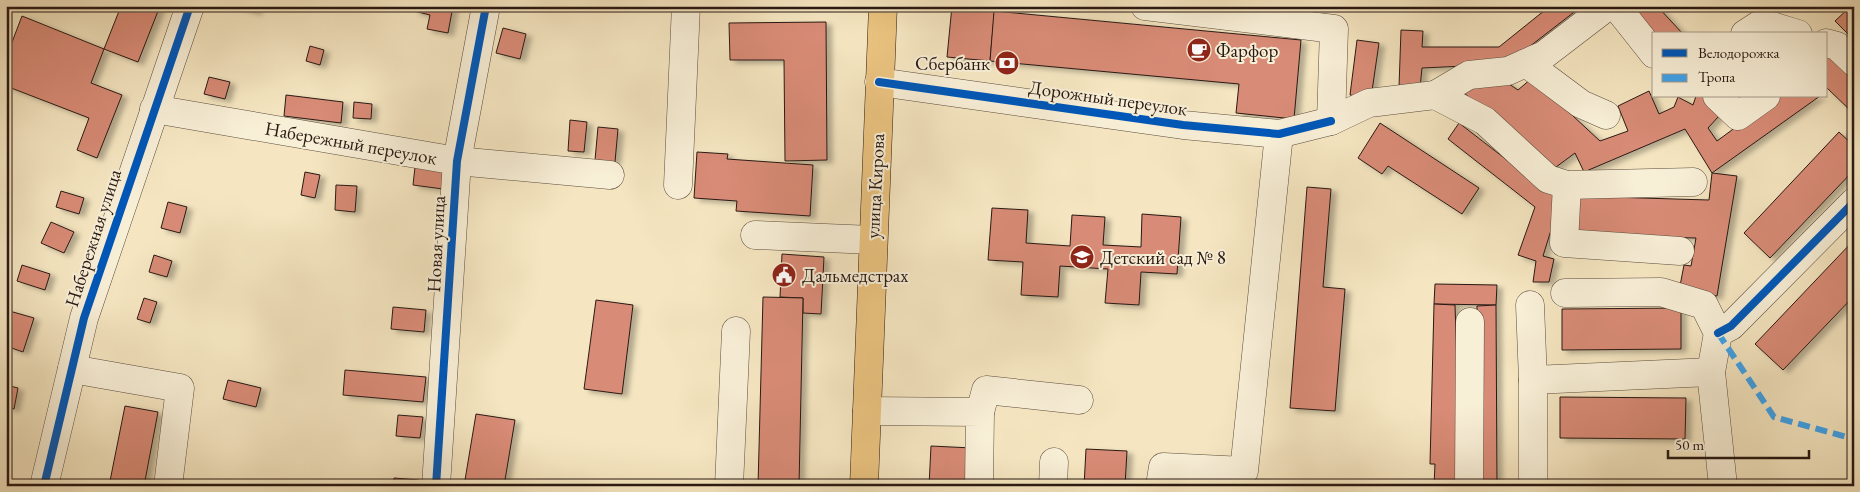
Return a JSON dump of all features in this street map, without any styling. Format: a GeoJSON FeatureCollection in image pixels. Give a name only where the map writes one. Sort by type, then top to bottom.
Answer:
{"type":"FeatureCollection","features":[{"type":"Feature","properties":{"kind":"main road","name":"улица Кирова"},"geometry":{"type":"LineString","coordinates":[[864,486],[872,240],[880,82],[878,7]]}},
{"type":"Feature","properties":{"kind":"street","name":"Набережная улица"},"geometry":{"type":"LineString","coordinates":[[44,486],[84,318],[190,6]]}},
{"type":"Feature","properties":{"kind":"street","name":"Новая улица"},"geometry":{"type":"LineString","coordinates":[[436,486],[457,161],[486,6]]}},
{"type":"Feature","properties":{"kind":"street"},"geometry":{"type":"LineString","coordinates":[[678,185],[686,6]]}},
{"type":"Feature","properties":{"kind":"street"},"geometry":{"type":"LineString","coordinates":[[1145,6],[1334,29],[1330,121]]}},
{"type":"Feature","properties":{"kind":"street"},"geometry":{"type":"LineString","coordinates":[[1435,95],[1469,75],[1508,71],[1544,55],[1608,6]]}},
{"type":"Feature","properties":{"kind":"street"},"geometry":{"type":"LineString","coordinates":[[1616,6],[1652,51]]}},
{"type":"Feature","properties":{"kind":"street"},"geometry":{"type":"LineString","coordinates":[[1748,32],[1762,23],[1791,32]]}},
{"type":"Feature","properties":{"kind":"street"},"geometry":{"type":"LineString","coordinates":[[1828,43],[1836,46],[1854,62]]}},
{"type":"Feature","properties":{"kind":"street"},"geometry":{"type":"LineString","coordinates":[[1526,63],[1581,104],[1606,115]]}},
{"type":"Feature","properties":{"kind":"street","name":"Дорожный переулок"},"geometry":{"type":"LineString","coordinates":[[880,82],[1183,125],[1279,134],[1330,121],[1369,103],[1435,95]]}},
{"type":"Feature","properties":{"kind":"street"},"geometry":{"type":"LineString","coordinates":[[1435,95],[1485,121],[1548,179],[1567,185],[1693,182]]}},
{"type":"Feature","properties":{"kind":"street"},"geometry":{"type":"LineString","coordinates":[[1719,98],[1738,116],[1763,98]]}},
{"type":"Feature","properties":{"kind":"street","name":"Набережный переулок"},"geometry":{"type":"LineString","coordinates":[[154,109],[457,161],[610,175]]}},
{"type":"Feature","properties":{"kind":"street"},"geometry":{"type":"LineString","coordinates":[[1160,486],[1163,468],[1244,471],[1279,134]]}},
{"type":"Feature","properties":{"kind":"street"},"geometry":{"type":"LineString","coordinates":[[1567,185],[1564,243],[1680,250]]}},
{"type":"Feature","properties":{"kind":"street"},"geometry":{"type":"LineString","coordinates":[[1718,333],[1732,326],[1854,202]]}},
{"type":"Feature","properties":{"kind":"street"},"geometry":{"type":"LineString","coordinates":[[755,235],[872,240]]}},
{"type":"Feature","properties":{"kind":"street"},"geometry":{"type":"LineString","coordinates":[[1565,293],[1660,292],[1704,304],[1718,333],[1711,372],[1723,486]]}},
{"type":"Feature","properties":{"kind":"street"},"geometry":{"type":"LineString","coordinates":[[1530,305],[1533,380],[1533,486]]}},
{"type":"Feature","properties":{"kind":"street"},"geometry":{"type":"LineString","coordinates":[[1469,486],[1470,322]]}},
{"type":"Feature","properties":{"kind":"street"},"geometry":{"type":"LineString","coordinates":[[729,486],[736,331]]}},
{"type":"Feature","properties":{"kind":"street"},"geometry":{"type":"LineString","coordinates":[[72,369],[180,388],[168,486]]}},
{"type":"Feature","properties":{"kind":"street"},"geometry":{"type":"LineString","coordinates":[[1533,380],[1711,372]]}},
{"type":"Feature","properties":{"kind":"street"},"geometry":{"type":"LineString","coordinates":[[979,486],[980,412],[986,390],[1079,400]]}},
{"type":"Feature","properties":{"kind":"street"},"geometry":{"type":"LineString","coordinates":[[867,411],[980,412]]}},
{"type":"Feature","properties":{"kind":"building"},"geometry":{"type":"Polygon","coordinates":[[[121,6],[160,6],[138,62],[104,49],[121,6]]]}},
{"type":"Feature","properties":{"kind":"building"},"geometry":{"type":"Polygon","coordinates":[[[237,6],[257,6],[256,12],[237,6]]]}},
{"type":"Feature","properties":{"kind":"building"},"geometry":{"type":"Polygon","coordinates":[[[415,6],[453,6],[448,33],[427,29],[430,15],[414,11],[415,6]]]}},
{"type":"Feature","properties":{"kind":"building"},"geometry":{"type":"Polygon","coordinates":[[[952,6],[995,6],[990,61],[947,57],[952,6]]]}},
{"type":"Feature","properties":{"kind":"building"},"geometry":{"type":"Polygon","coordinates":[[[1550,6],[1582,6],[1507,64],[1422,68],[1420,88],[1399,87],[1401,30],[1423,31],[1422,47],[1499,47],[1550,6]]]}},
{"type":"Feature","properties":{"kind":"building"},"geometry":{"type":"Polygon","coordinates":[[[1626,6],[1657,6],[1681,32],[1652,32],[1626,6]]]}},
{"type":"Feature","properties":{"kind":"building"},"geometry":{"type":"Polygon","coordinates":[[[1851,6],[1854,6],[1854,40],[1835,21],[1851,6]]]}},
{"type":"Feature","properties":{"kind":"building"},"geometry":{"type":"Polygon","coordinates":[[[994,11],[1301,40],[1294,119],[1236,113],[1239,84],[990,61],[994,11]]]}},
{"type":"Feature","properties":{"kind":"building"},"geometry":{"type":"Polygon","coordinates":[[[22,16],[104,49],[91,83],[122,95],[97,158],[77,150],[89,118],[6,86],[6,49],[9,50],[22,16]]]}},
{"type":"Feature","properties":{"kind":"building"},"geometry":{"type":"Polygon","coordinates":[[[826,22],[827,160],[785,161],[784,60],[730,60],[729,23],[826,22]]]}},
{"type":"Feature","properties":{"kind":"building"},"geometry":{"type":"Polygon","coordinates":[[[503,28],[526,34],[520,59],[496,53],[503,28]]]}},
{"type":"Feature","properties":{"kind":"building"},"geometry":{"type":"Polygon","coordinates":[[[1357,40],[1379,43],[1371,98],[1350,95],[1357,40]]]}},
{"type":"Feature","properties":{"kind":"building"},"geometry":{"type":"Polygon","coordinates":[[[310,46],[324,50],[320,65],[306,61],[310,46]]]}},
{"type":"Feature","properties":{"kind":"building"},"geometry":{"type":"Polygon","coordinates":[[[1828,55],[1854,81],[1854,114],[1828,89],[1828,55]]]}},
{"type":"Feature","properties":{"kind":"building"},"geometry":{"type":"Polygon","coordinates":[[[209,77],[230,82],[225,99],[204,94],[209,77]]]}},
{"type":"Feature","properties":{"kind":"building"},"geometry":{"type":"Polygon","coordinates":[[[1532,78],[1600,141],[1628,131],[1618,106],[1649,91],[1659,114],[1674,107],[1678,98],[1693,105],[1695,98],[1706,98],[1719,116],[1708,128],[1717,141],[1775,98],[1817,98],[1712,173],[1685,129],[1584,172],[1575,153],[1552,170],[1463,92],[1476,79],[1506,82],[1518,90],[1532,78]]]}},
{"type":"Feature","properties":{"kind":"building"},"geometry":{"type":"Polygon","coordinates":[[[286,95],[343,102],[341,123],[284,116],[286,95]]]}},
{"type":"Feature","properties":{"kind":"building"},"geometry":{"type":"Polygon","coordinates":[[[354,102],[372,104],[371,119],[353,118],[354,102]]]}},
{"type":"Feature","properties":{"kind":"building"},"geometry":{"type":"Polygon","coordinates":[[[570,120],[587,122],[584,152],[568,151],[570,120]]]}},
{"type":"Feature","properties":{"kind":"building"},"geometry":{"type":"Polygon","coordinates":[[[1380,123],[1479,188],[1462,214],[1388,166],[1382,174],[1358,158],[1380,123]]]}},
{"type":"Feature","properties":{"kind":"building"},"geometry":{"type":"Polygon","coordinates":[[[1459,123],[1560,201],[1543,256],[1554,259],[1549,282],[1533,282],[1536,261],[1518,255],[1535,207],[1448,139],[1459,123]]]}},
{"type":"Feature","properties":{"kind":"building"},"geometry":{"type":"Polygon","coordinates":[[[598,127],[618,129],[615,162],[595,160],[598,127]]]}},
{"type":"Feature","properties":{"kind":"building"},"geometry":{"type":"Polygon","coordinates":[[[1839,132],[1854,146],[1854,170],[1770,258],[1744,233],[1839,132]]]}},
{"type":"Feature","properties":{"kind":"building"},"geometry":{"type":"Polygon","coordinates":[[[697,152],[728,154],[727,159],[813,165],[810,216],[736,211],[737,201],[694,198],[697,152]]]}},
{"type":"Feature","properties":{"kind":"building"},"geometry":{"type":"Polygon","coordinates":[[[415,167],[446,171],[443,189],[413,185],[415,167]]]}},
{"type":"Feature","properties":{"kind":"building"},"geometry":{"type":"Polygon","coordinates":[[[305,172],[320,175],[315,198],[301,195],[305,172]]]}},
{"type":"Feature","properties":{"kind":"building"},"geometry":{"type":"Polygon","coordinates":[[[1712,173],[1737,176],[1717,296],[1679,291],[1684,265],[1691,266],[1696,238],[1572,235],[1574,196],[1709,200],[1712,173]]]}},
{"type":"Feature","properties":{"kind":"building"},"geometry":{"type":"Polygon","coordinates":[[[336,185],[357,186],[355,212],[335,210],[336,185]]]}},
{"type":"Feature","properties":{"kind":"building"},"geometry":{"type":"Polygon","coordinates":[[[1307,187],[1331,189],[1323,287],[1345,289],[1335,411],[1290,408],[1307,187]]]}},
{"type":"Feature","properties":{"kind":"building"},"geometry":{"type":"Polygon","coordinates":[[[61,191],[84,198],[79,214],[56,207],[61,191]]]}},
{"type":"Feature","properties":{"kind":"building"},"geometry":{"type":"Polygon","coordinates":[[[168,202],[187,207],[180,233],[161,228],[168,202]]]}},
{"type":"Feature","properties":{"kind":"building"},"geometry":{"type":"Polygon","coordinates":[[[992,208],[1028,210],[1026,243],[1070,246],[1072,215],[1105,217],[1103,245],[1141,247],[1142,214],[1181,217],[1177,274],[1141,272],[1139,305],[1105,303],[1108,269],[1060,266],[1058,297],[1021,295],[1023,262],[988,260],[992,208]]]}},
{"type":"Feature","properties":{"kind":"building"},"geometry":{"type":"Polygon","coordinates":[[[51,222],[74,232],[64,253],[41,243],[51,222]]]}},
{"type":"Feature","properties":{"kind":"building"},"geometry":{"type":"Polygon","coordinates":[[[1854,240],[1854,296],[1783,370],[1755,344],[1854,240]]]}},
{"type":"Feature","properties":{"kind":"building"},"geometry":{"type":"Polygon","coordinates":[[[782,254],[824,257],[821,314],[803,313],[803,298],[780,297],[782,254]]]}},
{"type":"Feature","properties":{"kind":"building"},"geometry":{"type":"Polygon","coordinates":[[[154,255],[172,261],[167,277],[149,272],[154,255]]]}},
{"type":"Feature","properties":{"kind":"building"},"geometry":{"type":"Polygon","coordinates":[[[22,265],[50,274],[45,290],[17,281],[22,265]]]}},
{"type":"Feature","properties":{"kind":"building"},"geometry":{"type":"Polygon","coordinates":[[[1435,284],[1497,285],[1496,305],[1434,304],[1435,284]]]}},
{"type":"Feature","properties":{"kind":"building"},"geometry":{"type":"Polygon","coordinates":[[[763,297],[803,298],[799,486],[758,486],[763,297]]]}},
{"type":"Feature","properties":{"kind":"building"},"geometry":{"type":"Polygon","coordinates":[[[144,298],[157,302],[150,323],[137,319],[144,298]]]}},
{"type":"Feature","properties":{"kind":"building"},"geometry":{"type":"Polygon","coordinates":[[[596,300],[633,305],[622,394],[584,389],[596,300]]]}},
{"type":"Feature","properties":{"kind":"building"},"geometry":{"type":"Polygon","coordinates":[[[1434,304],[1455,305],[1461,486],[1434,486],[1435,464],[1430,464],[1434,304]]]}},
{"type":"Feature","properties":{"kind":"building"},"geometry":{"type":"Polygon","coordinates":[[[1496,305],[1497,486],[1476,486],[1477,306],[1496,305]]]}},
{"type":"Feature","properties":{"kind":"building"},"geometry":{"type":"Polygon","coordinates":[[[393,307],[426,310],[424,332],[391,329],[393,307]]]}},
{"type":"Feature","properties":{"kind":"building"},"geometry":{"type":"Polygon","coordinates":[[[1681,308],[1681,349],[1562,350],[1562,309],[1681,308]]]}},
{"type":"Feature","properties":{"kind":"building"},"geometry":{"type":"Polygon","coordinates":[[[6,310],[34,318],[23,352],[6,346],[6,310]]]}},
{"type":"Feature","properties":{"kind":"building"},"geometry":{"type":"Polygon","coordinates":[[[345,370],[426,377],[423,402],[343,395],[345,370]]]}},
{"type":"Feature","properties":{"kind":"building"},"geometry":{"type":"Polygon","coordinates":[[[228,380],[261,388],[256,407],[223,399],[228,380]]]}},
{"type":"Feature","properties":{"kind":"building"},"geometry":{"type":"Polygon","coordinates":[[[6,385],[18,388],[14,409],[6,407],[6,385]]]}},
{"type":"Feature","properties":{"kind":"building"},"geometry":{"type":"Polygon","coordinates":[[[1560,397],[1686,398],[1685,439],[1560,438],[1560,397]]]}},
{"type":"Feature","properties":{"kind":"building"},"geometry":{"type":"Polygon","coordinates":[[[125,406],[158,412],[144,486],[109,486],[125,406]]]}},
{"type":"Feature","properties":{"kind":"building"},"geometry":{"type":"Polygon","coordinates":[[[476,414],[515,420],[504,486],[464,486],[476,414]]]}},
{"type":"Feature","properties":{"kind":"building"},"geometry":{"type":"Polygon","coordinates":[[[398,415],[423,417],[420,438],[396,436],[398,415]]]}},
{"type":"Feature","properties":{"kind":"building"},"geometry":{"type":"Polygon","coordinates":[[[931,446],[972,448],[970,486],[929,486],[931,446]]]}},
{"type":"Feature","properties":{"kind":"building"},"geometry":{"type":"Polygon","coordinates":[[[1086,449],[1127,451],[1125,486],[1084,486],[1086,449]]]}},
{"type":"Feature","properties":{"kind":"building"},"geometry":{"type":"Polygon","coordinates":[[[1205,474],[1300,486],[1176,486],[1176,482],[1204,485],[1205,474]]]}},
{"type":"Feature","properties":{"kind":"building"},"geometry":{"type":"Polygon","coordinates":[[[394,478],[419,480],[418,486],[394,486],[394,478]]]}},
{"type":"Feature","properties":{"kind":"marked path"},"geometry":{"type":"LineString","coordinates":[[1718,333],[1774,417],[1854,439]]}},
{"type":"Feature","properties":{"kind":"cycle path"},"geometry":{"type":"LineString","coordinates":[[44,486],[84,318],[190,6]]}},
{"type":"Feature","properties":{"kind":"cycle path"},"geometry":{"type":"LineString","coordinates":[[436,486],[457,161],[486,6]]}},
{"type":"Feature","properties":{"kind":"cycle path"},"geometry":{"type":"LineString","coordinates":[[879,82],[1183,125],[1279,134],[1331,121]]}},
{"type":"Feature","properties":{"kind":"cycle path"},"geometry":{"type":"LineString","coordinates":[[1718,333],[1731,326],[1854,202]]}},
{"type":"Feature","properties":{"kind":"place","name":"Фарфор"},"geometry":{"type":"Point","coordinates":[1199,50]}},
{"type":"Feature","properties":{"kind":"place","name":"Сбербанк"},"geometry":{"type":"Point","coordinates":[1007,63]}},
{"type":"Feature","properties":{"kind":"place","name":"Детский сад № 8"},"geometry":{"type":"Point","coordinates":[1082,257]}},
{"type":"Feature","properties":{"kind":"place","name":"Дальмедстрах"},"geometry":{"type":"Point","coordinates":[784,275]}}]}
